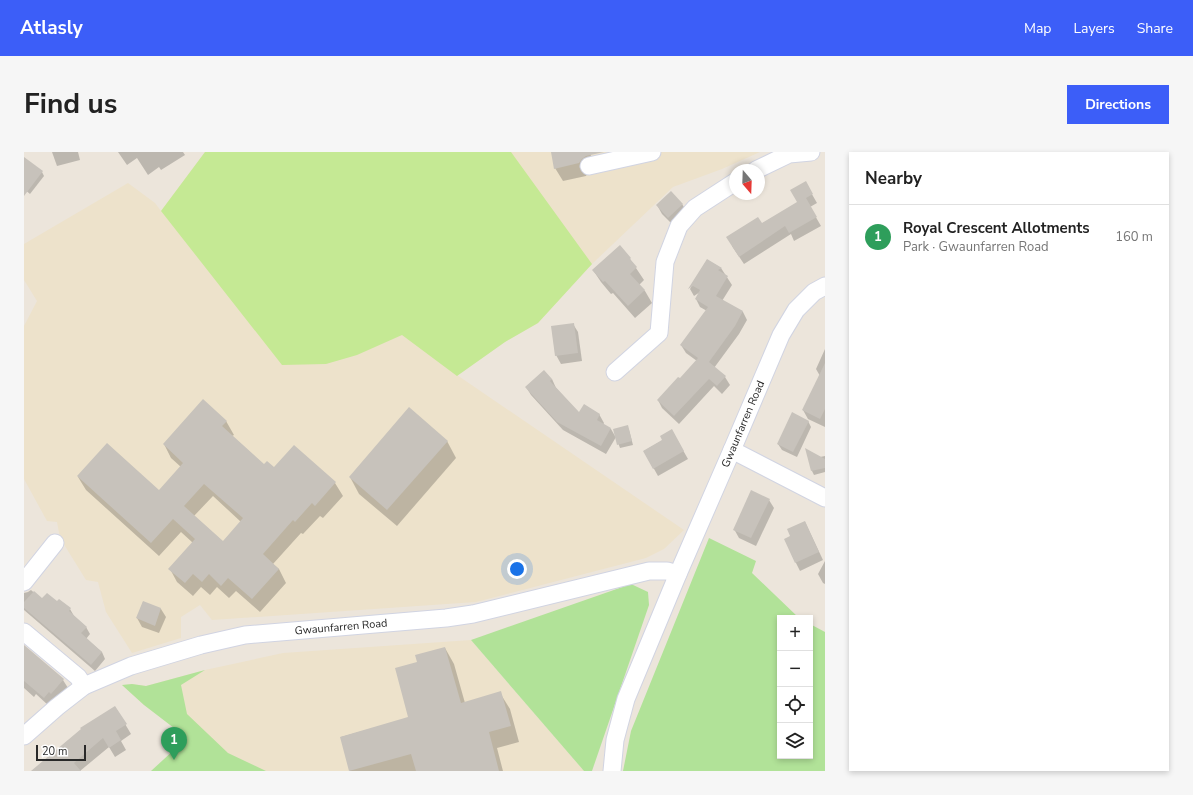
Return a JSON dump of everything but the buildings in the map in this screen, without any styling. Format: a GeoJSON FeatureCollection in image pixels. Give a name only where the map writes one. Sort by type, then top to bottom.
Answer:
{"type":"FeatureCollection","features":[{"type":"Feature","properties":{"kind":"street"},"geometry":{"type":"LineString","coordinates":[[589,166],[652,152]]}},
{"type":"Feature","properties":{"kind":"street"},"geometry":{"type":"LineString","coordinates":[[765,166],[789,154],[811,152]]}},
{"type":"Feature","properties":{"kind":"street"},"geometry":{"type":"LineString","coordinates":[[615,372],[659,333],[665,262],[679,226],[695,208],[729,186]]}},
{"type":"Feature","properties":{"kind":"street","name":"Gwaunfarren Road"},"geometry":{"type":"LineString","coordinates":[[612,771],[615,740],[626,699],[781,335],[796,310],[814,292],[825,286]]}},
{"type":"Feature","properties":{"kind":"street"},"geometry":{"type":"LineString","coordinates":[[732,450],[825,498]]}},
{"type":"Feature","properties":{"kind":"street"},"geometry":{"type":"LineString","coordinates":[[24,582],[55,543]]}},
{"type":"Feature","properties":{"kind":"street","name":"Gwaunfarren Road"},"geometry":{"type":"LineString","coordinates":[[24,736],[57,706],[84,686],[138,664],[201,645],[245,635],[446,618],[473,614],[649,571],[667,570],[678,574]]}},
{"type":"Feature","properties":{"kind":"street"},"geometry":{"type":"LineString","coordinates":[[24,632],[78,676],[84,686]]}},
{"type":"Feature","properties":{"kind":"shaded area"},"geometry":{"type":"Polygon","coordinates":[[[205,152],[760,152],[733,164],[729,164],[729,166],[722,169],[673,187],[592,264],[538,323],[505,342],[457,375],[684,530],[664,549],[646,558],[476,602],[212,620],[200,605],[181,617],[181,638],[132,653],[106,612],[98,582],[86,580],[60,538],[57,522],[47,521],[24,479],[24,326],[37,301],[24,280],[24,244],[128,183],[155,203],[161,211],[205,152]]]}},
{"type":"Feature","properties":{"kind":"shaded area"},"geometry":{"type":"Polygon","coordinates":[[[471,640],[584,771],[195,771],[187,737],[144,705],[122,685],[132,684],[146,686],[205,670],[283,653],[471,640]]]}},
{"type":"Feature","properties":{"kind":"green space"},"geometry":{"type":"Polygon","coordinates":[[[205,152],[511,152],[592,264],[538,323],[505,342],[457,376],[402,335],[357,355],[326,364],[282,365],[161,211],[205,152]]]}},
{"type":"Feature","properties":{"kind":"green space"},"geometry":{"type":"Polygon","coordinates":[[[709,538],[756,561],[752,573],[796,615],[777,615],[777,759],[813,759],[813,626],[825,632],[825,771],[623,771],[631,731],[709,538]]]}},
{"type":"Feature","properties":{"kind":"green space"},"geometry":{"type":"Polygon","coordinates":[[[631,584],[648,592],[649,605],[592,771],[584,771],[471,640],[631,584]]]}},
{"type":"Feature","properties":{"kind":"green space"},"geometry":{"type":"Polygon","coordinates":[[[205,670],[181,685],[187,714],[228,753],[266,771],[151,771],[187,738],[144,705],[122,685],[132,684],[146,686],[205,670]]]}},
{"type":"Feature","properties":{"kind":"place","name":"Royal Crescent Allotments"},"geometry":{"type":"Point","coordinates":[174,760]}}]}
